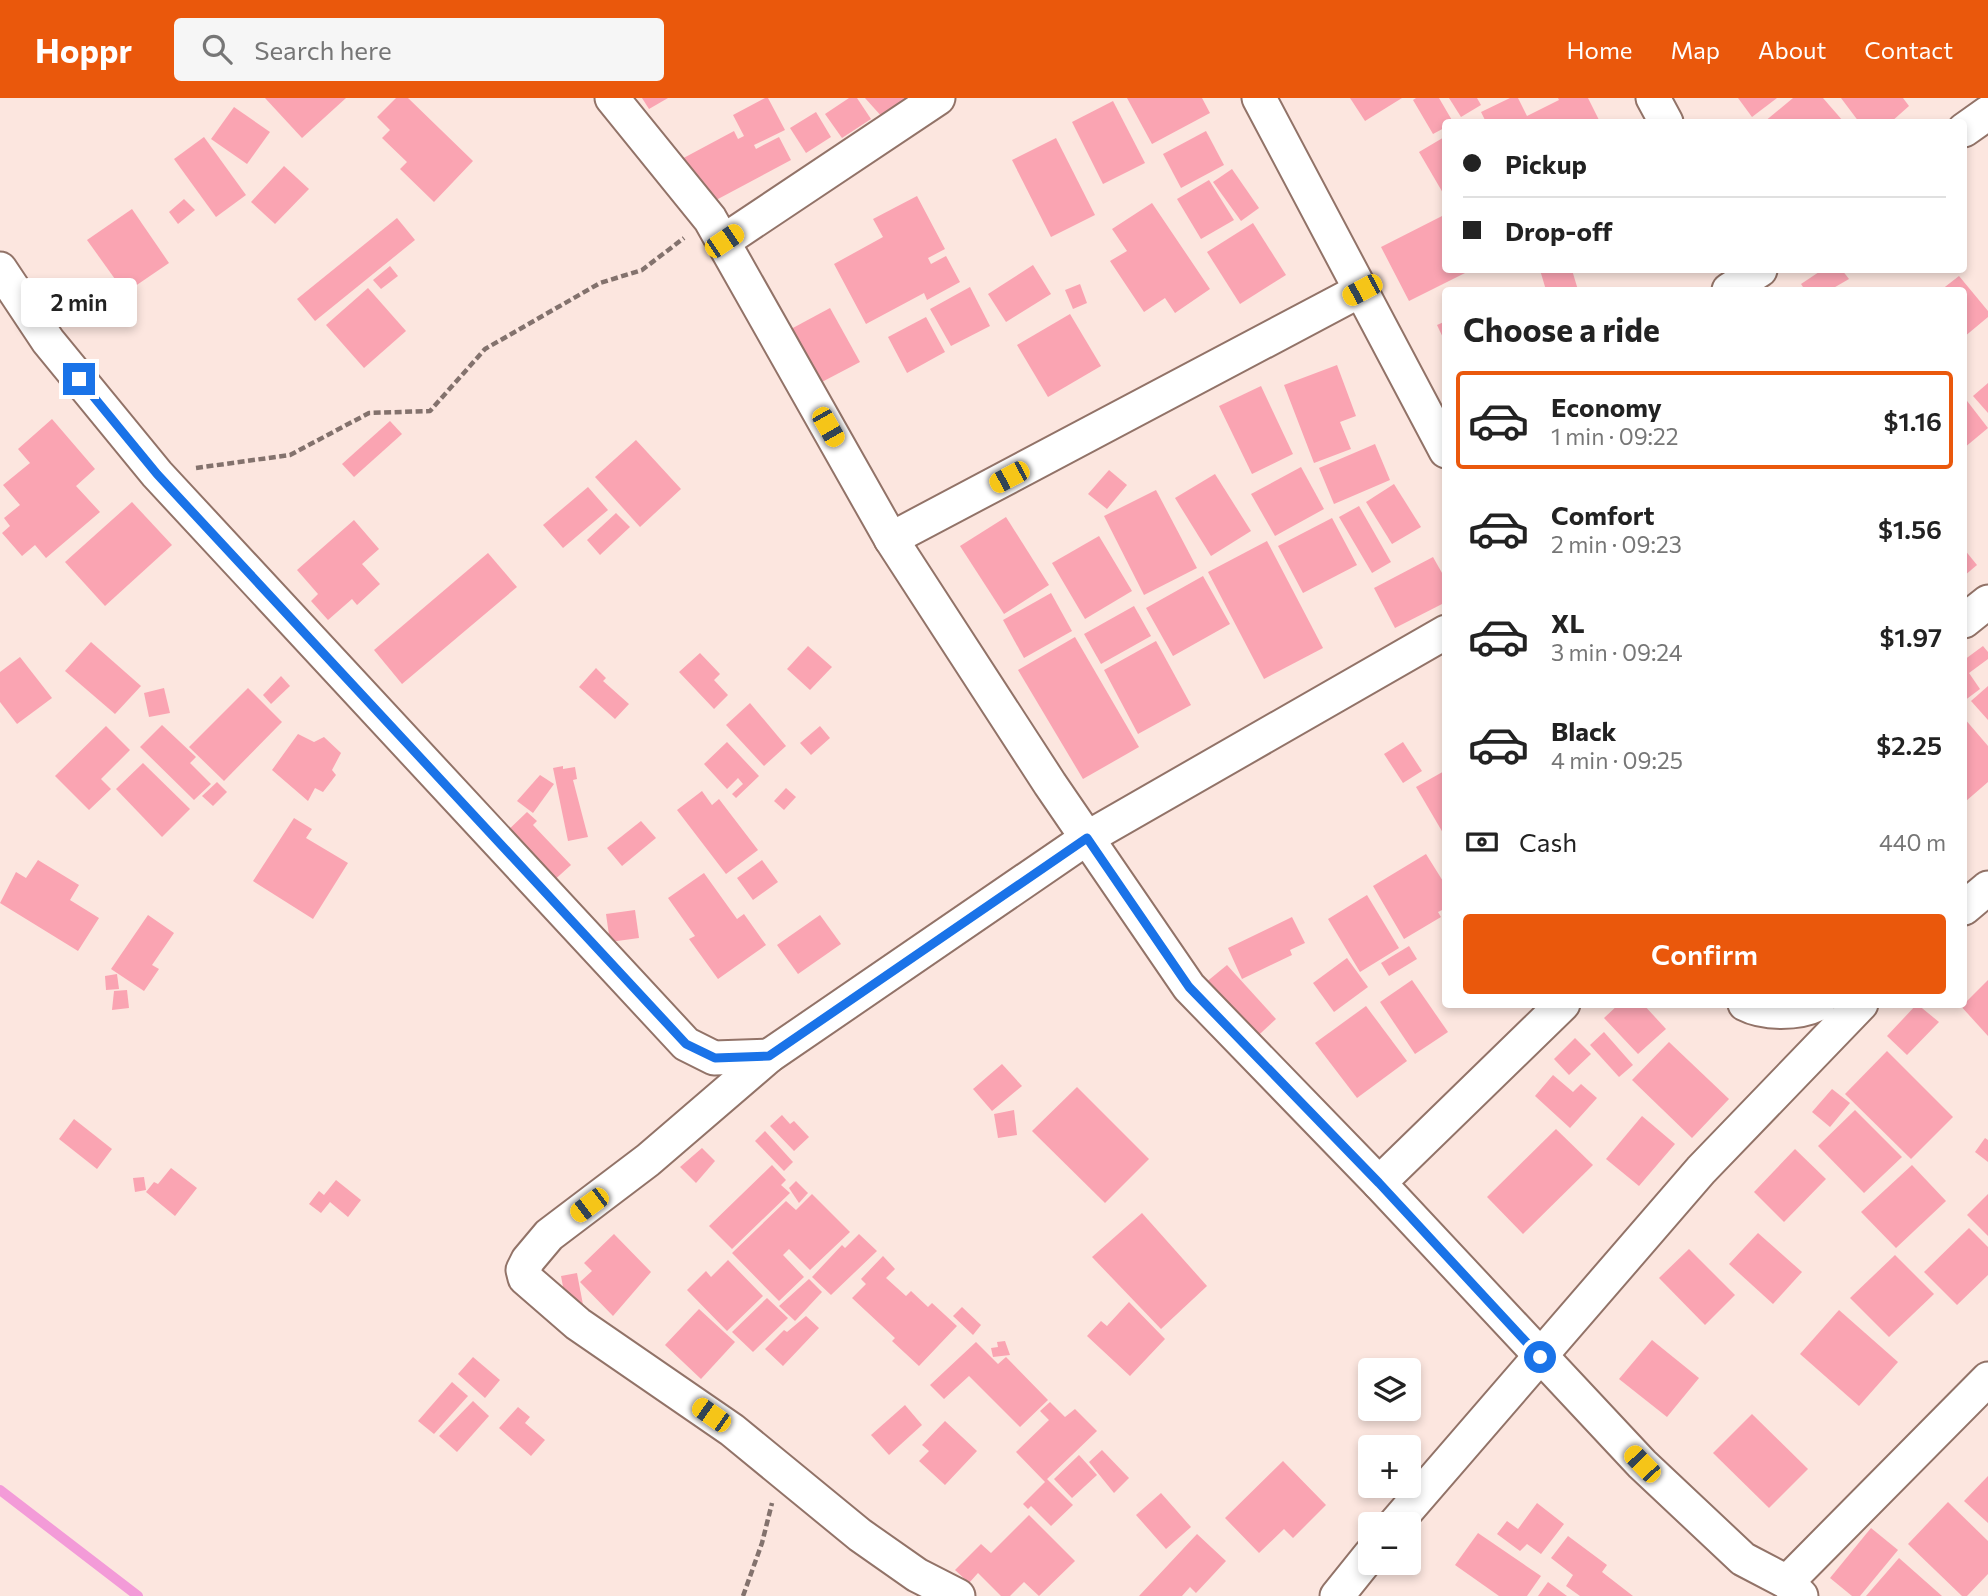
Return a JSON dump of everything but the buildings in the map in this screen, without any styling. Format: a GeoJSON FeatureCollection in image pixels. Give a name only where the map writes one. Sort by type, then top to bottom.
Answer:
{"type":"FeatureCollection","features":[{"type":"Feature","properties":{"kind":"street"},"geometry":{"type":"LineString","coordinates":[[612,98],[717,230],[891,539],[1087,838],[1189,987],[1379,1183],[1642,1464],[1743,1559],[1794,1589],[1988,1379]]}},
{"type":"Feature","properties":{"kind":"street"},"geometry":{"type":"LineString","coordinates":[[717,230],[938,98]]}},
{"type":"Feature","properties":{"kind":"street"},"geometry":{"type":"LineString","coordinates":[[1259,98],[1442,443]]}},
{"type":"Feature","properties":{"kind":"street"},"geometry":{"type":"LineString","coordinates":[[1653,98],[1664,119]]}},
{"type":"Feature","properties":{"kind":"street"},"geometry":{"type":"LineString","coordinates":[[1967,128],[1988,113]]}},
{"type":"Feature","properties":{"kind":"street"},"geometry":{"type":"LineString","coordinates":[[0,269],[48,341],[157,474],[686,1044],[715,1058],[769,1056]]}},
{"type":"Feature","properties":{"kind":"street"},"geometry":{"type":"LineString","coordinates":[[891,539],[1362,290]]}},
{"type":"Feature","properties":{"kind":"street"},"geometry":{"type":"LineString","coordinates":[[1967,619],[1988,602]]}},
{"type":"Feature","properties":{"kind":"street"},"geometry":{"type":"LineString","coordinates":[[958,1596],[917,1574],[860,1535],[721,1423],[578,1324],[530,1284],[523,1270],[549,1235],[648,1160],[769,1056],[1087,838],[1442,634]]}},
{"type":"Feature","properties":{"kind":"street"},"geometry":{"type":"LineString","coordinates":[[1967,906],[1988,888]]}},
{"type":"Feature","properties":{"kind":"street"},"geometry":{"type":"LineString","coordinates":[[1379,1183],[1559,1008]]}},
{"type":"Feature","properties":{"kind":"street"},"geometry":{"type":"LineString","coordinates":[[1752,1008],[1757,1011],[1810,1008]]}},
{"type":"Feature","properties":{"kind":"street"},"geometry":{"type":"LineString","coordinates":[[1405,1512],[1701,1170],[1857,1008]]}},
{"type":"Feature","properties":{"kind":"street"},"geometry":{"type":"LineString","coordinates":[[1337,1596],[1358,1570]]}},
{"type":"Feature","properties":{"kind":"path"},"geometry":{"type":"LineString","coordinates":[[157,474],[290,455],[369,413],[430,411],[485,349],[600,283],[642,270],[717,230]]}},
{"type":"Feature","properties":{"kind":"path"},"geometry":{"type":"LineString","coordinates":[[743,1596],[762,1543],[780,1468]]}},
{"type":"Feature","properties":{"kind":"waterway"},"geometry":{"type":"LineString","coordinates":[[0,1490],[138,1596]]}},
{"type":"Feature","properties":{"kind":"route"},"geometry":{"type":"LineString","coordinates":[[79,379],[157,474],[686,1044],[715,1058],[769,1056],[1087,838],[1189,987],[1379,1183],[1540,1357]]}}]}
